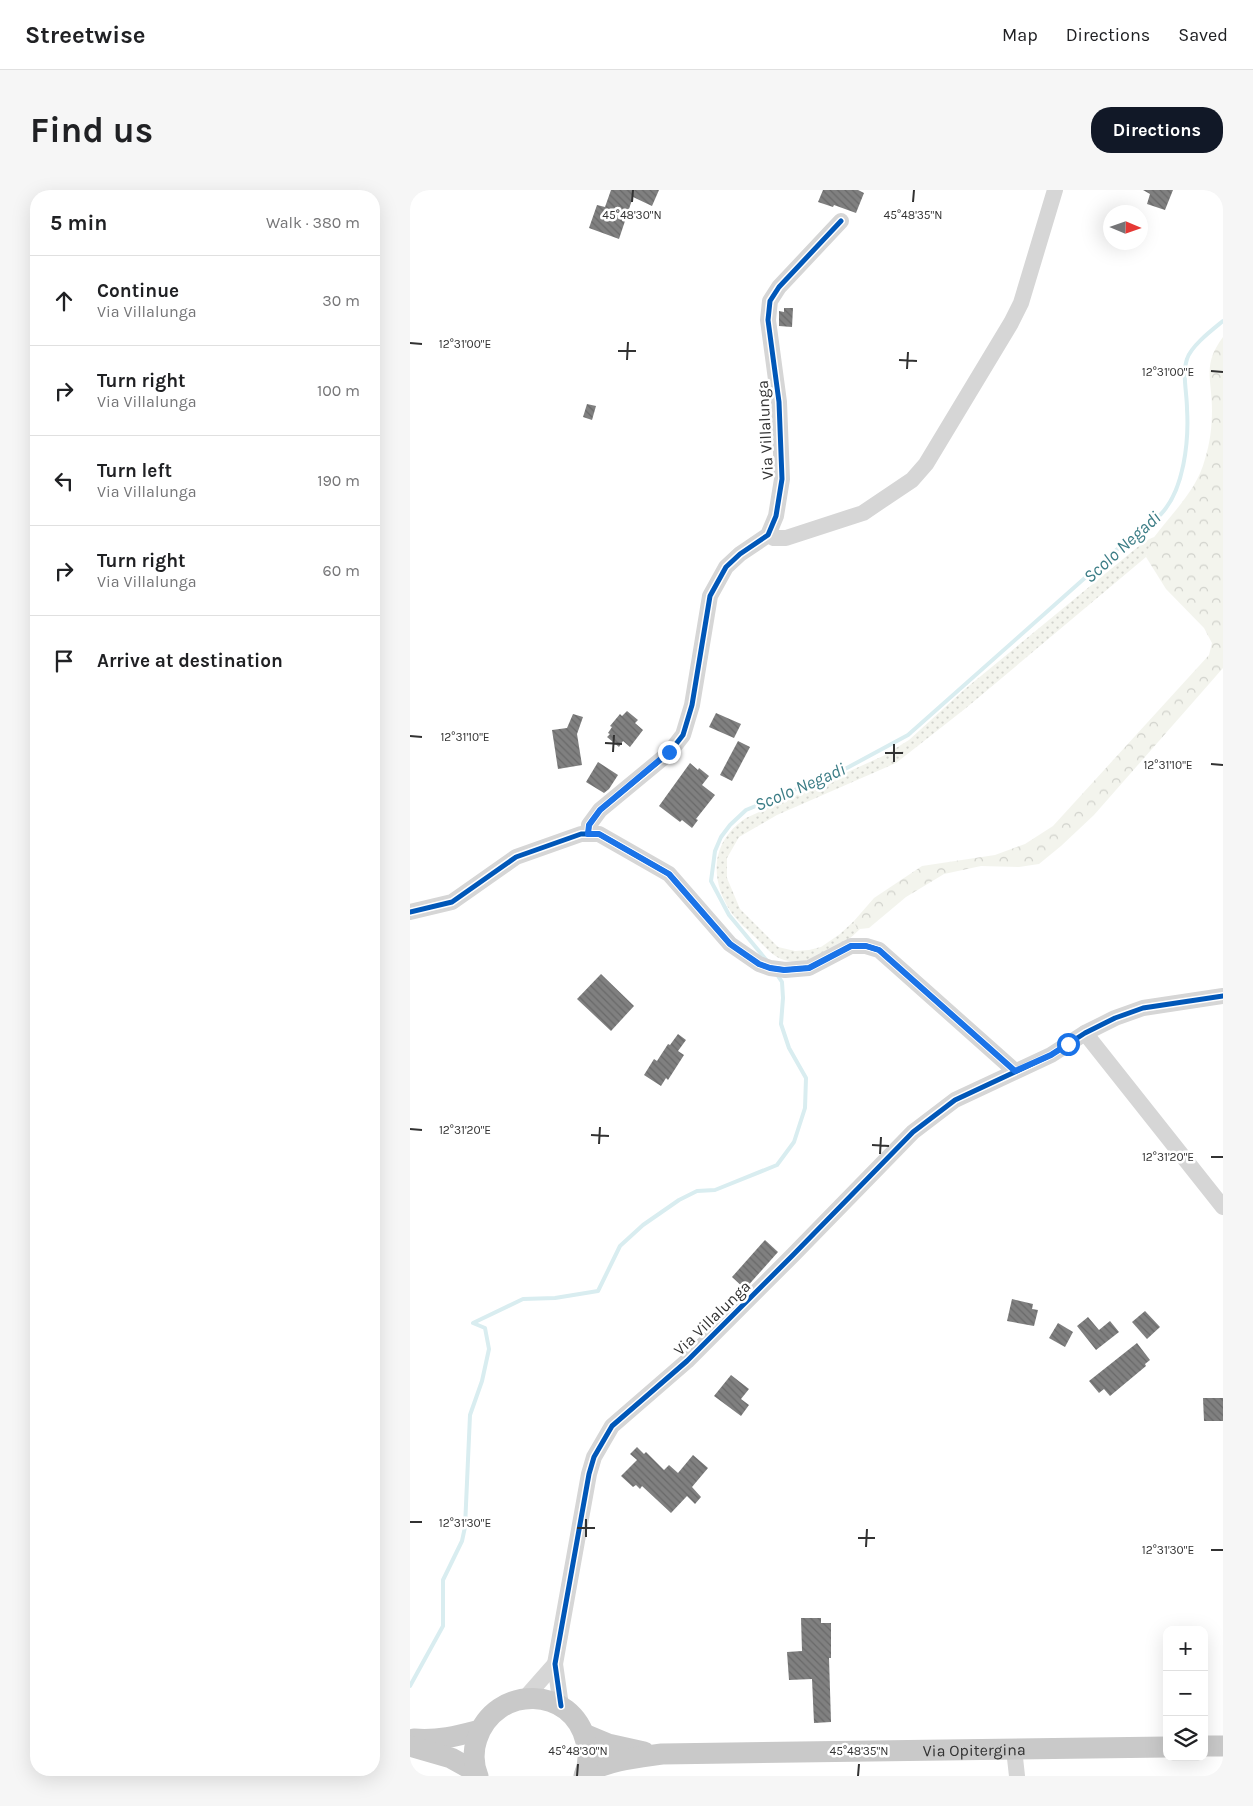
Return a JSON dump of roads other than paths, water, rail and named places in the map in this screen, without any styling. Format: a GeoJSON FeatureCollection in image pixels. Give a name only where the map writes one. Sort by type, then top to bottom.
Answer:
{"type":"FeatureCollection","features":[{"type":"Feature","properties":{"kind":"main road","name":"Via Opitergina"},"geometry":{"type":"LineString","coordinates":[[477,1774],[474,1758],[475,1745],[480,1730],[490,1715],[506,1703],[525,1698],[544,1699],[561,1706],[575,1718],[584,1734],[588,1749],[585,1774]]}},
{"type":"Feature","properties":{"kind":"main road"},"geometry":{"type":"LineString","coordinates":[[410,1739],[432,1741],[480,1730]]}},
{"type":"Feature","properties":{"kind":"main road","name":"Via Opitergina"},"geometry":{"type":"LineString","coordinates":[[584,1734],[608,1744],[662,1754]]}},
{"type":"Feature","properties":{"kind":"main road","name":"Via Opitergina"},"geometry":{"type":"LineString","coordinates":[[410,1746],[451,1758],[477,1774]]}},
{"type":"Feature","properties":{"kind":"main road"},"geometry":{"type":"LineString","coordinates":[[1208,1746],[1223,1746]]}},
{"type":"Feature","properties":{"kind":"main road","name":"Via Opitergina"},"geometry":{"type":"LineString","coordinates":[[585,1774],[604,1764],[662,1754],[1163,1747]]}},
{"type":"Feature","properties":{"kind":"street"},"geometry":{"type":"LineString","coordinates":[[588,834],[589,825],[600,810],[669,752],[683,735],[692,705],[710,596],[726,567],[740,554],[768,536],[786,538],[863,513],[901,489],[921,469],[1011,323],[1021,303],[1055,190]]}},
{"type":"Feature","properties":{"kind":"street","name":"Via Villalunga"},"geometry":{"type":"LineString","coordinates":[[768,536],[776,516],[782,479],[779,402],[768,320],[770,301],[779,287],[841,221]]}},
{"type":"Feature","properties":{"kind":"street"},"geometry":{"type":"LineString","coordinates":[[410,912],[452,902],[516,857],[581,834],[599,834],[669,874],[730,944],[759,964],[784,970],[809,968],[851,946],[866,946],[879,950],[1015,1071]]}},
{"type":"Feature","properties":{"kind":"street","name":"Via Villalunga"},"geometry":{"type":"LineString","coordinates":[[555,1664],[589,1474],[601,1442],[612,1426],[687,1361],[913,1132],[955,1100],[1051,1055],[1085,1033],[1115,1018],[1143,1008],[1223,996]]}},
{"type":"Feature","properties":{"kind":"street"},"geometry":{"type":"LineString","coordinates":[[1085,1033],[1223,1207]]}},
{"type":"Feature","properties":{"kind":"street"},"geometry":{"type":"LineString","coordinates":[[525,1698],[555,1664]]}},
{"type":"Feature","properties":{"kind":"street"},"geometry":{"type":"LineString","coordinates":[[555,1664],[561,1706]]}},
{"type":"Feature","properties":{"kind":"street"},"geometry":{"type":"LineString","coordinates":[[1014,1749],[1017,1776]]}},
{"type":"Feature","properties":{"kind":"waterway","name":"Scolo Negadi"},"geometry":{"type":"LineString","coordinates":[[768,962],[729,915],[711,881],[715,851],[721,837],[730,825],[746,810],[845,769],[908,735],[1131,537],[1161,514],[1175,492],[1180,479],[1186,450],[1187,403],[1185,377],[1187,359],[1197,344],[1223,321]]}},
{"type":"Feature","properties":{"kind":"waterway","name":"Scolo Negadi"},"geometry":{"type":"LineString","coordinates":[[410,1686],[443,1626],[443,1580],[462,1541],[465,1527],[470,1415],[482,1381],[489,1349],[485,1328],[473,1323],[523,1299],[555,1298],[598,1291],[620,1246],[643,1225],[679,1200],[697,1191],[715,1190],[777,1165],[794,1142],[805,1108],[806,1078],[789,1048],[781,1024],[782,982],[776,973]]}}]}
